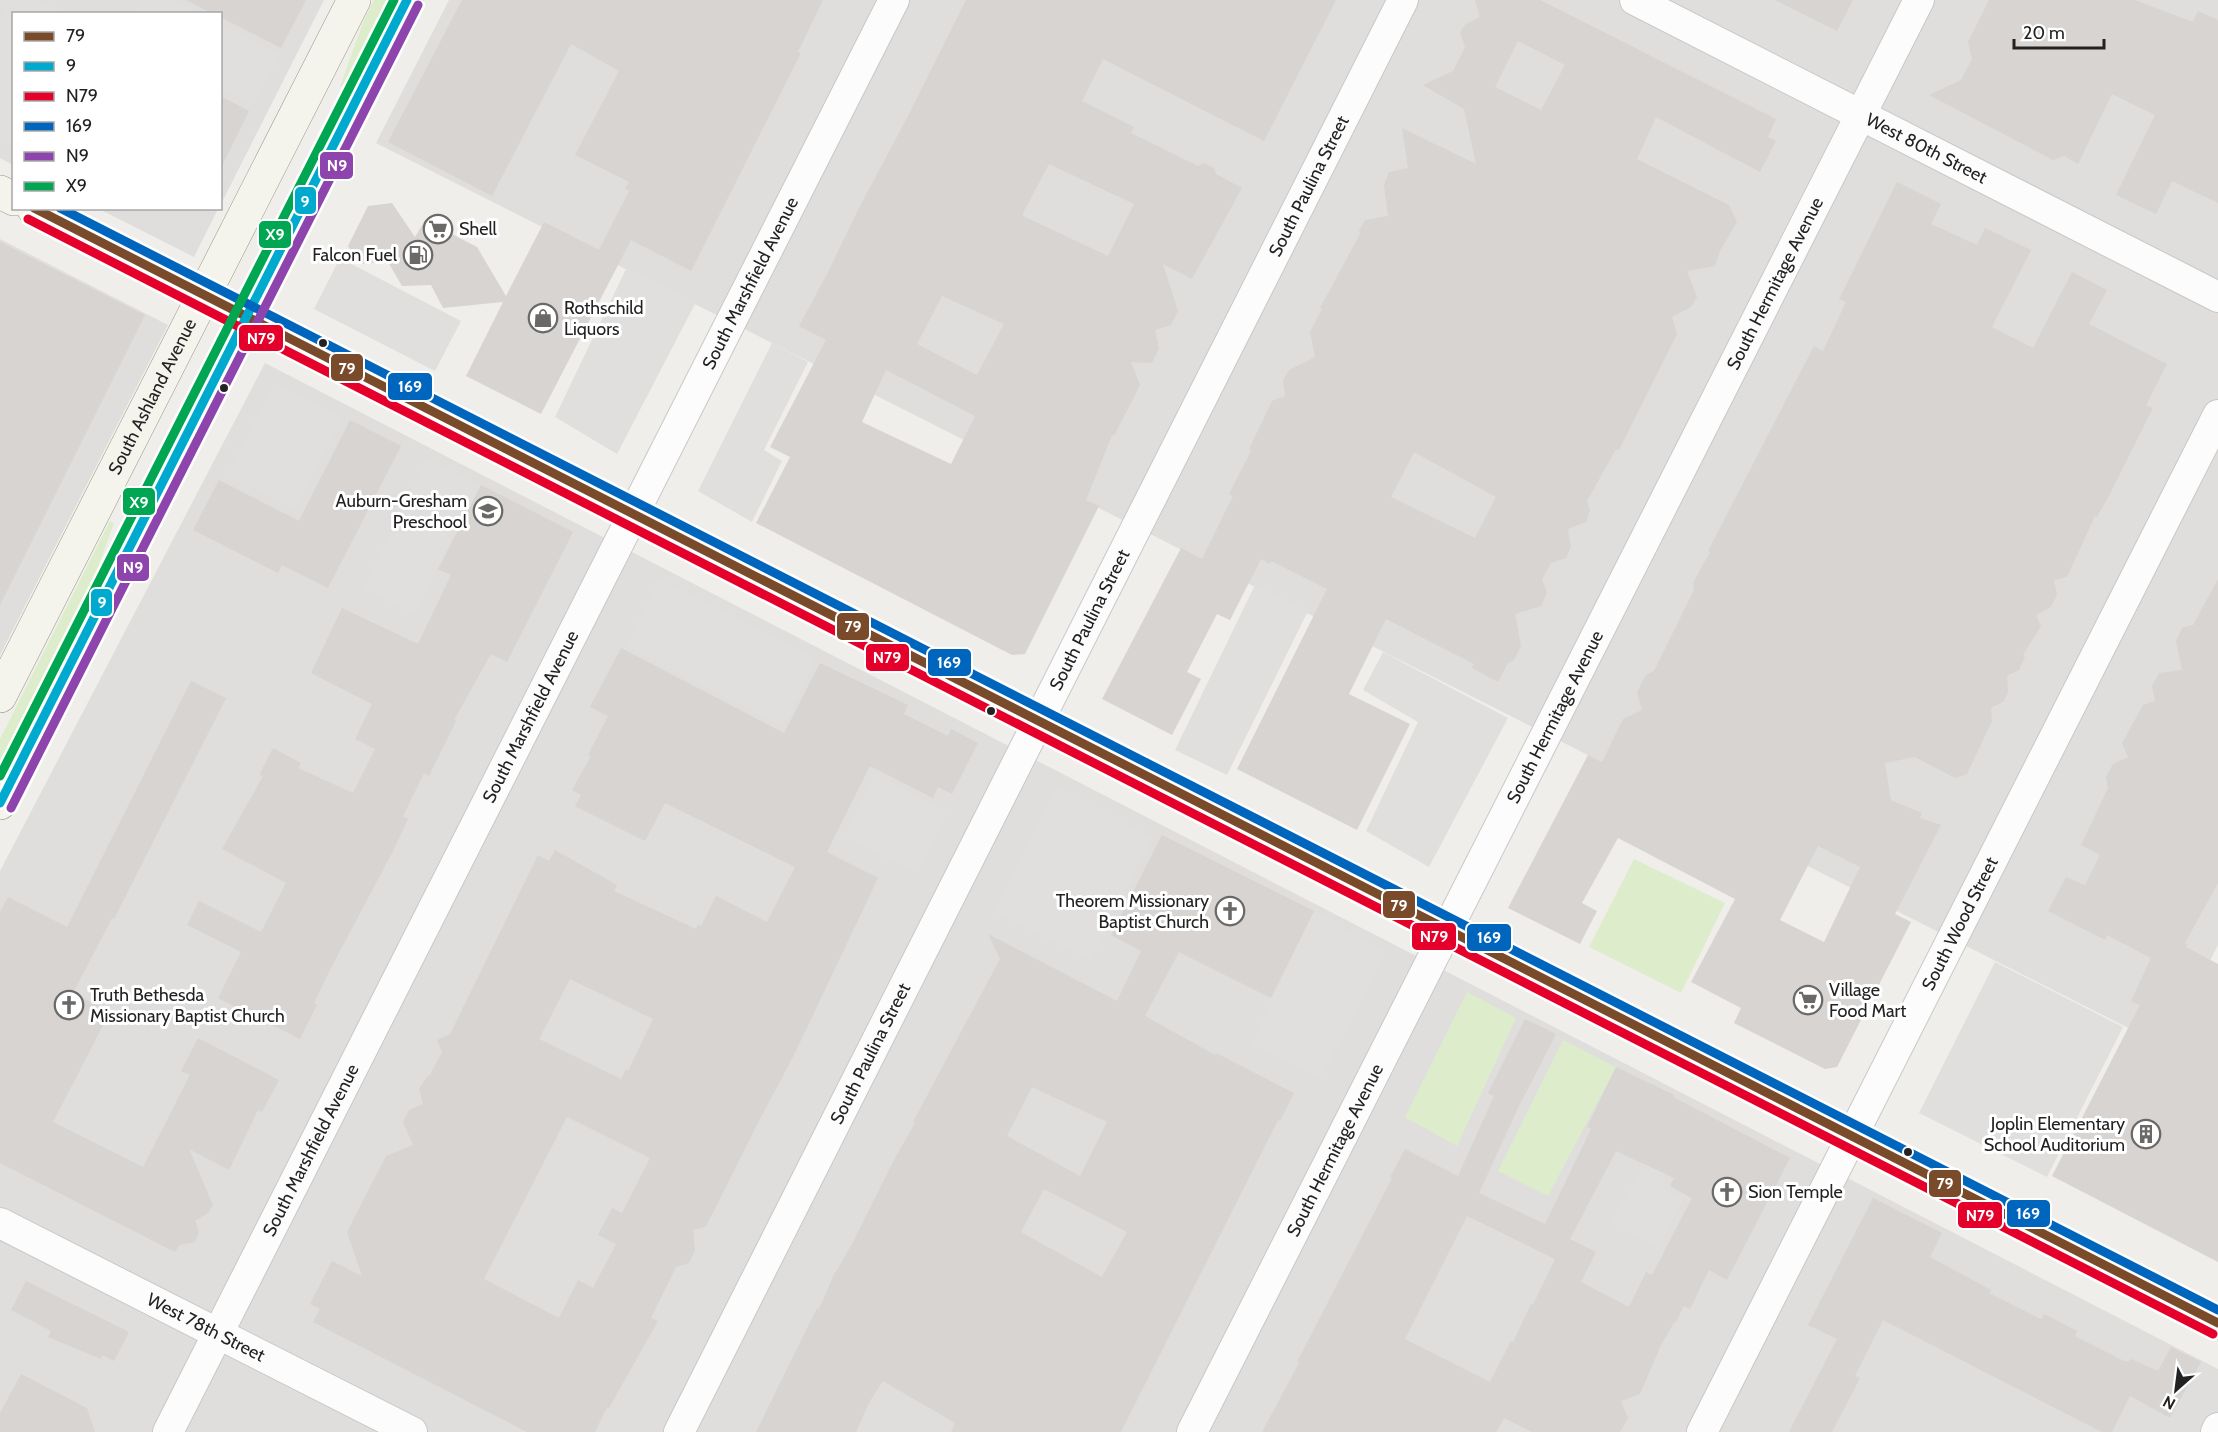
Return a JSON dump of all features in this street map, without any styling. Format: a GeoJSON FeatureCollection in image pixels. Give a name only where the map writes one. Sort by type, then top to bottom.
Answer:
{"type":"FeatureCollection","features":[{"type":"Feature","properties":{"kind":"main road","name":"South Ashland Avenue"},"geometry":{"type":"LineString","coordinates":[[0,696],[354,0]]}},
{"type":"Feature","properties":{"kind":"main road"},"geometry":{"type":"LineString","coordinates":[[0,803],[407,0]]}},
{"type":"Feature","properties":{"kind":"main road"},"geometry":{"type":"LineString","coordinates":[[37,210],[2218,1323]]}},
{"type":"Feature","properties":{"kind":"street","name":"South Marshfield Avenue"},"geometry":{"type":"LineString","coordinates":[[168,1432],[894,0]]}},
{"type":"Feature","properties":{"kind":"street","name":"South Paulina Street"},"geometry":{"type":"LineString","coordinates":[[679,1432],[1403,0]]}},
{"type":"Feature","properties":{"kind":"street","name":"West 80th Street"},"geometry":{"type":"LineString","coordinates":[[1635,0],[2218,297]]}},
{"type":"Feature","properties":{"kind":"street","name":"South Hermitage Avenue"},"geometry":{"type":"LineString","coordinates":[[1192,1432],[1919,0]]}},
{"type":"Feature","properties":{"kind":"street","name":"South Wood Street"},"geometry":{"type":"LineString","coordinates":[[1701,1432],[2218,415]]}},
{"type":"Feature","properties":{"kind":"street","name":"West 78th Street"},"geometry":{"type":"LineString","coordinates":[[0,1223],[412,1432]]}},
{"type":"Feature","properties":{"kind":"street"},"geometry":{"type":"LineString","coordinates":[[2216,1432],[2218,1428]]}},
{"type":"Feature","properties":{"kind":"shaded area"},"geometry":{"type":"Polygon","coordinates":[[[0,0],[324,0],[222,202],[222,12],[12,12],[12,164],[0,158],[0,0]]]}},
{"type":"Feature","properties":{"kind":"shaded area"},"geometry":{"type":"Polygon","coordinates":[[[9,0],[38,0],[64,12],[12,12],[12,148],[0,142],[0,19],[9,0]]]}},
{"type":"Feature","properties":{"kind":"shaded area"},"geometry":{"type":"Polygon","coordinates":[[[143,0],[169,0],[194,12],[137,12],[143,0]]]}},
{"type":"Feature","properties":{"kind":"shaded area"},"geometry":{"type":"Polygon","coordinates":[[[449,0],[2218,0],[2218,945],[2166,1047],[376,143],[449,0]]]}},
{"type":"Feature","properties":{"kind":"shaded area"},"geometry":{"type":"Polygon","coordinates":[[[222,26],[279,55],[254,104],[222,88],[222,26]]]}},
{"type":"Feature","properties":{"kind":"shaded area"},"geometry":{"type":"Polygon","coordinates":[[[101,210],[218,210],[194,257],[101,210]]]}},
{"type":"Feature","properties":{"kind":"shaded area"},"geometry":{"type":"Polygon","coordinates":[[[0,239],[168,325],[0,655],[0,239]]]}},
{"type":"Feature","properties":{"kind":"shaded area"},"geometry":{"type":"Polygon","coordinates":[[[340,258],[461,321],[435,371],[314,309],[340,258]]]}},
{"type":"Feature","properties":{"kind":"shaded area"},"geometry":{"type":"Polygon","coordinates":[[[626,269],[696,302],[617,454],[555,417],[626,269]]]}},
{"type":"Feature","properties":{"kind":"shaded area"},"geometry":{"type":"Polygon","coordinates":[[[772,343],[808,362],[764,450],[782,461],[752,522],[698,491],[772,343]]]}},
{"type":"Feature","properties":{"kind":"shaded area"},"geometry":{"type":"Polygon","coordinates":[[[265,363],[2218,1369],[2218,1432],[0,1432],[0,871],[265,363]]]}},
{"type":"Feature","properties":{"kind":"shaded area"},"geometry":{"type":"Polygon","coordinates":[[[275,383],[343,419],[295,509],[228,474],[275,383]]]}},
{"type":"Feature","properties":{"kind":"shaded area"},"geometry":{"type":"Polygon","coordinates":[[[427,459],[481,485],[414,614],[364,588],[427,459]]]}},
{"type":"Feature","properties":{"kind":"shaded area"},"geometry":{"type":"Polygon","coordinates":[[[660,578],[816,659],[782,727],[627,646],[660,578]]]}},
{"type":"Feature","properties":{"kind":"shaded area"},"geometry":{"type":"Polygon","coordinates":[[[1255,585],[1308,611],[1227,775],[1175,750],[1255,585]]]}},
{"type":"Feature","properties":{"kind":"shaded area"},"geometry":{"type":"Polygon","coordinates":[[[1383,652],[1508,718],[1429,867],[1366,831],[1418,722],[1363,690],[1383,652]]]}},
{"type":"Feature","properties":{"kind":"shaded area"},"geometry":{"type":"Polygon","coordinates":[[[876,774],[947,812],[917,873],[845,836],[876,774]]]}},
{"type":"Feature","properties":{"kind":"shaded area"},"geometry":{"type":"Polygon","coordinates":[[[1057,788],[1153,837],[1091,961],[995,913],[1057,788]]]}},
{"type":"Feature","properties":{"kind":"shaded area"},"geometry":{"type":"Polygon","coordinates":[[[1314,911],[1386,953],[1321,1077],[1252,1044],[1314,911]]]}},
{"type":"Feature","properties":{"kind":"shaded area"},"geometry":{"type":"Polygon","coordinates":[[[1995,962],[2123,1027],[2047,1177],[1919,1113],[1995,962]]]}},
{"type":"Feature","properties":{"kind":"shaded area"},"geometry":{"type":"Polygon","coordinates":[[[1678,1104],[1697,1115],[1661,1187],[1682,1201],[1659,1247],[1612,1222],[1678,1104]]]}},
{"type":"Feature","properties":{"kind":"green space"},"geometry":{"type":"Polygon","coordinates":[[[374,0],[388,0],[344,88],[340,86],[364,20],[374,0]]]}},
{"type":"Feature","properties":{"kind":"green space"},"geometry":{"type":"Polygon","coordinates":[[[110,521],[114,523],[91,586],[0,766],[0,739],[110,521]]]}},
{"type":"Feature","properties":{"kind":"green space"},"geometry":{"type":"Polygon","coordinates":[[[1634,859],[1725,903],[1681,993],[1589,947],[1634,859]]]}},
{"type":"Feature","properties":{"kind":"green space"},"geometry":{"type":"Polygon","coordinates":[[[1467,992],[1516,1018],[1457,1146],[1405,1117],[1467,992]]]}},
{"type":"Feature","properties":{"kind":"green space"},"geometry":{"type":"Polygon","coordinates":[[[1563,1040],[1616,1067],[1548,1196],[1498,1171],[1563,1040]]]}},
{"type":"Feature","properties":{"kind":"building"},"geometry":{"type":"Polygon","coordinates":[[[186,0],[306,0],[281,48],[222,18],[222,12],[209,12],[186,0]]]}},
{"type":"Feature","properties":{"kind":"building"},"geometry":{"type":"Polygon","coordinates":[[[462,0],[823,0],[798,52],[801,53],[691,271],[631,240],[541,414],[466,376],[503,302],[443,308],[431,285],[402,286],[388,262],[360,264],[348,246],[368,206],[392,203],[415,237],[425,220],[477,247],[506,296],[544,222],[599,250],[629,191],[625,189],[629,182],[575,155],[619,71],[571,44],[492,196],[388,142],[462,0]]]}},
{"type":"Feature","properties":{"kind":"building"},"geometry":{"type":"Polygon","coordinates":[[[966,0],[1336,0],[1264,141],[1103,59],[1082,101],[1134,127],[1131,133],[1198,166],[1204,163],[1214,168],[1216,174],[1242,188],[1192,279],[1163,264],[1178,311],[1171,325],[1155,330],[1159,348],[1152,363],[1131,362],[1140,385],[1114,436],[1112,435],[1086,500],[1099,506],[1025,654],[1012,655],[756,523],[790,457],[770,447],[826,340],[799,326],[966,0]],[[1049,164],[1023,216],[1108,256],[1134,204],[1049,164]],[[942,296],[917,344],[977,375],[1004,324],[942,296]],[[886,370],[862,422],[951,464],[975,416],[886,370]]]}},
{"type":"Feature","properties":{"kind":"building"},"geometry":{"type":"Polygon","coordinates":[[[1475,0],[1540,0],[1776,119],[1768,137],[1776,141],[1760,172],[1656,117],[1637,159],[1729,205],[1737,222],[1720,251],[1715,266],[1687,271],[1697,297],[1691,307],[1672,317],[1677,334],[1619,450],[1616,449],[1587,501],[1590,510],[1586,522],[1568,529],[1571,547],[1566,558],[1551,563],[1542,579],[1547,593],[1541,606],[1515,614],[1521,646],[1514,660],[1508,663],[1498,682],[1472,668],[1474,664],[1386,619],[1349,694],[1410,724],[1357,830],[1237,769],[1327,589],[1271,561],[1270,564],[1261,559],[1230,620],[1217,614],[1187,672],[1201,679],[1172,735],[1102,699],[1181,548],[1202,559],[1233,496],[1229,494],[1251,451],[1250,447],[1272,401],[1285,396],[1283,381],[1289,370],[1315,357],[1310,332],[1322,309],[1320,308],[1360,234],[1359,231],[1365,220],[1388,216],[1384,185],[1389,172],[1408,168],[1402,128],[1476,164],[1464,109],[1423,85],[1453,71],[1465,47],[1460,32],[1466,24],[1480,17],[1475,0]],[[1518,41],[1495,87],[1541,110],[1565,65],[1518,41]],[[1414,452],[1391,497],[1475,538],[1496,497],[1414,452]]]}},
{"type":"Feature","properties":{"kind":"building"},"geometry":{"type":"Polygon","coordinates":[[[1775,0],[1853,0],[1837,31],[1775,0]]]}},
{"type":"Feature","properties":{"kind":"building"},"geometry":{"type":"Polygon","coordinates":[[[1989,0],[2135,0],[2193,22],[2198,11],[2218,20],[2218,203],[2172,181],[2156,214],[2116,195],[2155,115],[2112,94],[2078,164],[2064,156],[2053,160],[1929,95],[1961,80],[1972,59],[1968,42],[1989,0]]]}},
{"type":"Feature","properties":{"kind":"building"},"geometry":{"type":"Polygon","coordinates":[[[222,97],[249,111],[222,166],[222,97]]]}},
{"type":"Feature","properties":{"kind":"building"},"geometry":{"type":"Polygon","coordinates":[[[1897,182],[1941,204],[1931,224],[1977,245],[1985,228],[2031,250],[1992,327],[2033,348],[2072,272],[2107,290],[2089,324],[2167,364],[2146,405],[2153,408],[2110,494],[2097,517],[2095,516],[2067,577],[2054,580],[2057,595],[2051,607],[2036,615],[2041,626],[2023,655],[2025,657],[2019,670],[2007,676],[2008,692],[2003,702],[1991,708],[1992,721],[1967,774],[1955,778],[1915,757],[1885,763],[1891,800],[1922,813],[1920,818],[1941,825],[1895,914],[1911,922],[1837,1067],[1825,1069],[1734,1023],[1741,1008],[1691,982],[1735,899],[1618,838],[1582,903],[1597,911],[1580,944],[1508,908],[1588,755],[1602,762],[1623,719],[1642,710],[1637,692],[1646,675],[1654,671],[1694,590],[1693,583],[1710,552],[1708,551],[1814,346],[1823,351],[1846,302],[1839,299],[1897,182]],[[1818,846],[1780,920],[1824,942],[1860,867],[1818,846]]]}},
{"type":"Feature","properties":{"kind":"building"},"geometry":{"type":"Polygon","coordinates":[[[0,242],[145,315],[0,605],[0,242]]]}},
{"type":"Feature","properties":{"kind":"building"},"geometry":{"type":"Polygon","coordinates":[[[350,420],[401,446],[328,588],[282,565],[278,573],[193,530],[219,480],[299,521],[350,420]]]}},
{"type":"Feature","properties":{"kind":"building"},"geometry":{"type":"Polygon","coordinates":[[[481,485],[573,532],[507,662],[491,654],[454,720],[456,721],[429,776],[424,773],[403,816],[408,819],[331,968],[314,1003],[317,1005],[300,1039],[218,998],[241,952],[187,925],[199,901],[261,932],[286,883],[222,849],[263,776],[259,775],[273,748],[301,763],[298,768],[353,793],[375,749],[355,739],[372,704],[311,673],[342,608],[418,644],[451,575],[438,569],[481,485]]]}},
{"type":"Feature","properties":{"kind":"building"},"geometry":{"type":"Polygon","coordinates":[[[2218,579],[2218,883],[2185,943],[2188,945],[2186,947],[2218,964],[2218,1262],[2052,1176],[2140,1005],[2131,1001],[2151,958],[2107,935],[2105,940],[2048,911],[2066,877],[2085,885],[2100,855],[2081,845],[2108,788],[2106,777],[2113,764],[2128,757],[2122,743],[2143,705],[2155,701],[2152,686],[2159,673],[2182,670],[2176,641],[2182,628],[2193,625],[2218,579]]]}},
{"type":"Feature","properties":{"kind":"building"},"geometry":{"type":"Polygon","coordinates":[[[621,648],[784,733],[820,663],[908,705],[904,714],[948,736],[951,729],[978,743],[952,794],[938,787],[933,798],[870,766],[827,852],[878,878],[794,1055],[715,1209],[705,1227],[693,1230],[695,1250],[689,1263],[676,1267],[651,1318],[658,1321],[609,1408],[607,1407],[595,1432],[527,1432],[313,1322],[320,1309],[310,1304],[332,1261],[362,1276],[347,1232],[386,1156],[413,1145],[403,1122],[409,1110],[423,1104],[419,1089],[430,1075],[442,1052],[437,1040],[450,1034],[538,855],[549,861],[555,850],[617,885],[614,891],[696,929],[698,924],[701,926],[716,896],[767,922],[795,867],[665,803],[645,841],[575,806],[581,795],[572,790],[591,756],[588,755],[608,716],[590,707],[621,648]],[[570,979],[539,1039],[621,1079],[626,1069],[628,1071],[653,1019],[570,979]],[[567,1117],[484,1279],[559,1318],[578,1280],[593,1288],[616,1244],[598,1235],[612,1208],[622,1213],[650,1158],[567,1117]]]}},
{"type":"Feature","properties":{"kind":"building"},"geometry":{"type":"Polygon","coordinates":[[[191,681],[226,698],[114,919],[112,918],[73,993],[110,1012],[53,1122],[143,1167],[190,1075],[181,1071],[198,1038],[279,1080],[262,1112],[258,1110],[229,1170],[189,1149],[213,1205],[208,1213],[195,1221],[199,1232],[195,1242],[180,1245],[175,1252],[0,1163],[0,912],[8,897],[67,927],[191,681]]]}},
{"type":"Feature","properties":{"kind":"building"},"geometry":{"type":"Polygon","coordinates":[[[1162,835],[1314,911],[1271,998],[1179,952],[1145,1016],[1215,1055],[1216,1053],[1294,1093],[1280,1121],[1278,1120],[1121,1432],[951,1432],[955,1423],[883,1381],[870,1401],[856,1432],[756,1432],[817,1308],[819,1309],[835,1272],[853,1242],[915,1123],[913,1122],[1000,959],[988,934],[1117,1001],[1141,951],[1111,935],[1162,835]],[[1032,1087],[1007,1136],[1080,1176],[1107,1122],[1032,1087]],[[1044,1189],[1021,1232],[1102,1277],[1127,1232],[1044,1189]]]}},
{"type":"Feature","properties":{"kind":"building"},"geometry":{"type":"Polygon","coordinates":[[[1525,1019],[1556,1034],[1518,1108],[1479,1193],[1545,1224],[1591,1129],[1587,1127],[1616,1067],[1674,1095],[1673,1097],[1790,1158],[1727,1280],[1709,1270],[1690,1309],[1684,1306],[1661,1345],[1640,1394],[1621,1401],[1628,1418],[1620,1432],[1532,1432],[1504,1418],[1496,1432],[1262,1432],[1299,1363],[1297,1362],[1405,1149],[1458,1176],[1494,1096],[1488,1093],[1525,1019]],[[1616,1151],[1570,1239],[1596,1252],[1581,1282],[1629,1307],[1646,1272],[1652,1275],[1692,1198],[1670,1186],[1674,1178],[1616,1151]],[[1467,1216],[1405,1339],[1490,1382],[1531,1304],[1533,1305],[1555,1259],[1467,1216]]]}},
{"type":"Feature","properties":{"kind":"building"},"geometry":{"type":"Polygon","coordinates":[[[1873,1198],[1942,1233],[1930,1257],[1991,1290],[1989,1293],[2041,1319],[2044,1314],[2077,1331],[2075,1336],[2126,1362],[2131,1359],[2158,1371],[2171,1347],[2201,1362],[2170,1418],[2130,1396],[2112,1432],[2102,1432],[1883,1320],[1855,1376],[1860,1378],[1832,1432],[1789,1432],[1837,1339],[1808,1325],[1873,1198]]]}},
{"type":"Feature","properties":{"kind":"building"},"geometry":{"type":"Polygon","coordinates":[[[26,1281],[129,1332],[114,1361],[102,1355],[101,1359],[48,1337],[51,1331],[11,1310],[26,1281]]]}},
{"type":"Feature","properties":{"kind":"building"},"geometry":{"type":"Polygon","coordinates":[[[21,1374],[87,1408],[95,1432],[0,1432],[0,1413],[21,1374]]]}},
{"type":"Feature","properties":{"kind":"transit line","name":"X9"},"geometry":{"type":"LineString","coordinates":[[0,776],[394,0]]}},
{"type":"Feature","properties":{"kind":"transit line","name":"9"},"geometry":{"type":"LineString","coordinates":[[0,803],[407,0]]}},
{"type":"Feature","properties":{"kind":"transit line","name":"N9"},"geometry":{"type":"LineString","coordinates":[[11,808],[418,5]]}},
{"type":"Feature","properties":{"kind":"transit line","name":"79"},"geometry":{"type":"LineString","coordinates":[[38,210],[2218,1323]]}},
{"type":"Feature","properties":{"kind":"transit line","name":"169"},"geometry":{"type":"LineString","coordinates":[[64,210],[2218,1310]]}},
{"type":"Feature","properties":{"kind":"transit line","name":"N79"},"geometry":{"type":"LineString","coordinates":[[28,219],[2213,1334]]}},
{"type":"Feature","properties":{"kind":"place","name":"Shell"},"geometry":{"type":"Point","coordinates":[438,229]}},
{"type":"Feature","properties":{"kind":"place","name":"Falcon Fuel"},"geometry":{"type":"Point","coordinates":[418,255]}},
{"type":"Feature","properties":{"kind":"place","name":"Rothschild Liquors"},"geometry":{"type":"Point","coordinates":[543,318]}},
{"type":"Feature","properties":{"kind":"place","name":"Auburn-Gresham Preschool"},"geometry":{"type":"Point","coordinates":[488,511]}},
{"type":"Feature","properties":{"kind":"place","name":"Theorem Missionary Baptist Church"},"geometry":{"type":"Point","coordinates":[1230,911]}},
{"type":"Feature","properties":{"kind":"place","name":"Village Food Mart"},"geometry":{"type":"Point","coordinates":[1808,1000]}},
{"type":"Feature","properties":{"kind":"place","name":"Truth Bethesda Missionary Baptist Church"},"geometry":{"type":"Point","coordinates":[69,1005]}},
{"type":"Feature","properties":{"kind":"place","name":"Joplin Elementary School Auditorium"},"geometry":{"type":"Point","coordinates":[2146,1134]}},
{"type":"Feature","properties":{"kind":"place","name":"Sion Temple"},"geometry":{"type":"Point","coordinates":[1727,1192]}}]}
